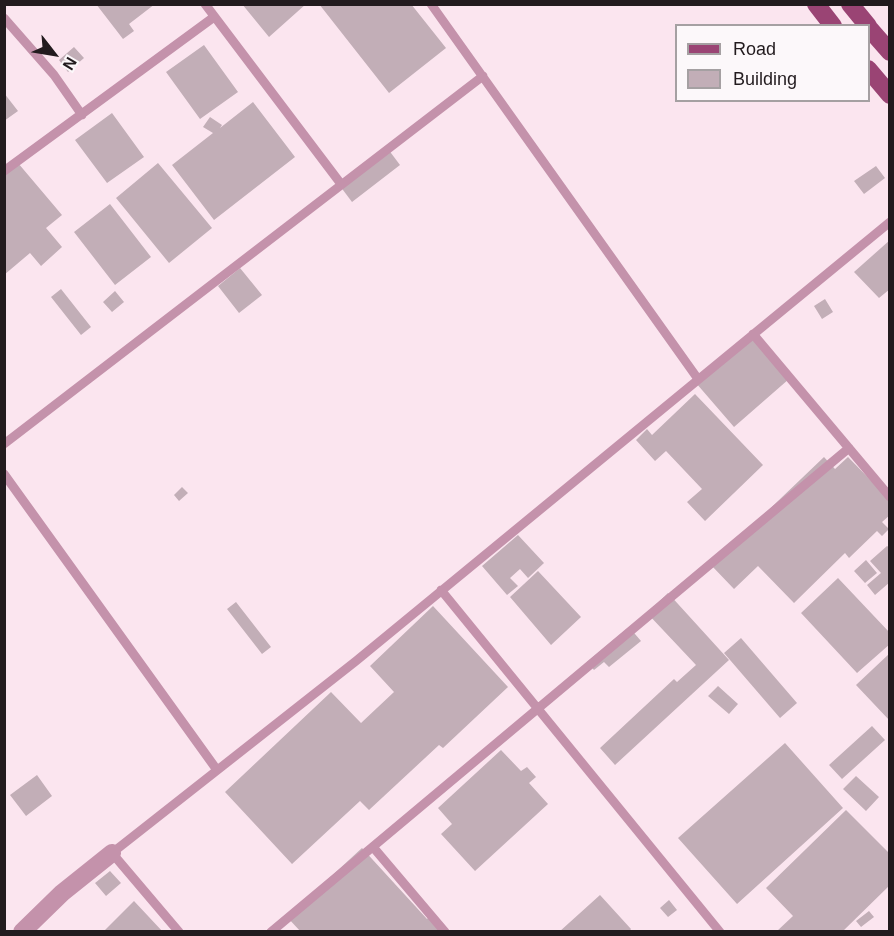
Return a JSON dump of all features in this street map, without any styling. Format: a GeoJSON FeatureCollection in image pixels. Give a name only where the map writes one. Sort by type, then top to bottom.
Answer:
{"type":"FeatureCollection","features":[{"type":"Feature","properties":{"kind":"main road"},"geometry":{"type":"LineString","coordinates":[[816,4],[831,24]]}},
{"type":"Feature","properties":{"kind":"main road"},"geometry":{"type":"LineString","coordinates":[[850,4],[866,24]]}},
{"type":"Feature","properties":{"kind":"main road"},"geometry":{"type":"LineString","coordinates":[[870,28],[890,52]]}},
{"type":"Feature","properties":{"kind":"main road"},"geometry":{"type":"LineString","coordinates":[[870,71],[890,95]]}},
{"type":"Feature","properties":{"kind":"street"},"geometry":{"type":"LineString","coordinates":[[21,932],[62,893],[112,853]]}},
{"type":"Feature","properties":{"kind":"lane"},"geometry":{"type":"LineString","coordinates":[[205,4],[341,184]]}},
{"type":"Feature","properties":{"kind":"lane"},"geometry":{"type":"LineString","coordinates":[[431,4],[698,380]]}},
{"type":"Feature","properties":{"kind":"lane"},"geometry":{"type":"LineString","coordinates":[[4,171],[214,17]]}},
{"type":"Feature","properties":{"kind":"lane"},"geometry":{"type":"LineString","coordinates":[[4,18],[54,75],[82,115]]}},
{"type":"Feature","properties":{"kind":"lane"},"geometry":{"type":"LineString","coordinates":[[4,444],[483,76]]}},
{"type":"Feature","properties":{"kind":"lane"},"geometry":{"type":"LineString","coordinates":[[179,932],[112,853],[356,661],[890,222]]}},
{"type":"Feature","properties":{"kind":"lane"},"geometry":{"type":"LineString","coordinates":[[753,334],[890,497]]}},
{"type":"Feature","properties":{"kind":"lane"},"geometry":{"type":"LineString","coordinates":[[271,932],[849,448]]}},
{"type":"Feature","properties":{"kind":"lane"},"geometry":{"type":"LineString","coordinates":[[4,474],[217,770]]}},
{"type":"Feature","properties":{"kind":"lane"},"geometry":{"type":"LineString","coordinates":[[441,590],[720,932]]}},
{"type":"Feature","properties":{"kind":"lane"},"geometry":{"type":"LineString","coordinates":[[373,847],[444,932]]}},
{"type":"Feature","properties":{"kind":"building"},"geometry":{"type":"Polygon","coordinates":[[[96,4],[155,4],[129,24],[134,31],[123,39],[96,4]]]}},
{"type":"Feature","properties":{"kind":"building"},"geometry":{"type":"Polygon","coordinates":[[[242,4],[306,4],[269,37],[242,4]]]}},
{"type":"Feature","properties":{"kind":"building"},"geometry":{"type":"Polygon","coordinates":[[[319,4],[411,4],[446,48],[389,93],[319,4]]]}},
{"type":"Feature","properties":{"kind":"building"},"geometry":{"type":"Polygon","coordinates":[[[204,45],[238,92],[200,119],[166,72],[204,45]]]}},
{"type":"Feature","properties":{"kind":"building"},"geometry":{"type":"Polygon","coordinates":[[[74,47],[84,58],[68,72],[59,60],[74,47]]]}},
{"type":"Feature","properties":{"kind":"building"},"geometry":{"type":"Polygon","coordinates":[[[4,93],[18,111],[4,121],[4,93]]]}},
{"type":"Feature","properties":{"kind":"building"},"geometry":{"type":"Polygon","coordinates":[[[253,102],[295,157],[214,220],[172,165],[213,133],[203,127],[210,117],[222,125],[220,128],[253,102]]]}},
{"type":"Feature","properties":{"kind":"building"},"geometry":{"type":"Polygon","coordinates":[[[112,113],[144,157],[107,183],[75,140],[112,113]]]}},
{"type":"Feature","properties":{"kind":"building"},"geometry":{"type":"Polygon","coordinates":[[[388,149],[400,165],[352,202],[340,186],[388,149]]]}},
{"type":"Feature","properties":{"kind":"building"},"geometry":{"type":"Polygon","coordinates":[[[18,163],[62,215],[46,228],[62,247],[41,266],[30,253],[4,275],[5,174],[18,163]]]}},
{"type":"Feature","properties":{"kind":"building"},"geometry":{"type":"Polygon","coordinates":[[[158,163],[212,228],[169,263],[116,198],[158,163]]]}},
{"type":"Feature","properties":{"kind":"building"},"geometry":{"type":"Polygon","coordinates":[[[876,166],[885,178],[864,194],[854,181],[876,166]]]}},
{"type":"Feature","properties":{"kind":"building"},"geometry":{"type":"Polygon","coordinates":[[[110,204],[151,257],[115,285],[74,232],[110,204]]]}},
{"type":"Feature","properties":{"kind":"building"},"geometry":{"type":"Polygon","coordinates":[[[890,240],[890,289],[879,298],[854,272],[890,240]]]}},
{"type":"Feature","properties":{"kind":"building"},"geometry":{"type":"Polygon","coordinates":[[[240,268],[262,295],[239,313],[218,286],[240,268]]]}},
{"type":"Feature","properties":{"kind":"building"},"geometry":{"type":"Polygon","coordinates":[[[61,289],[91,327],[81,335],[51,297],[61,289]]]}},
{"type":"Feature","properties":{"kind":"building"},"geometry":{"type":"Polygon","coordinates":[[[115,291],[124,302],[112,312],[103,302],[115,291]]]}},
{"type":"Feature","properties":{"kind":"building"},"geometry":{"type":"Polygon","coordinates":[[[825,299],[833,312],[822,319],[814,306],[825,299]]]}},
{"type":"Feature","properties":{"kind":"building"},"geometry":{"type":"Polygon","coordinates":[[[750,335],[789,379],[734,427],[696,383],[750,335]]]}},
{"type":"Feature","properties":{"kind":"building"},"geometry":{"type":"Polygon","coordinates":[[[695,394],[763,465],[705,521],[687,502],[702,489],[666,451],[655,461],[636,440],[647,429],[652,435],[695,394]]]}},
{"type":"Feature","properties":{"kind":"building"},"geometry":{"type":"Polygon","coordinates":[[[824,457],[835,469],[848,457],[890,500],[890,515],[882,522],[889,529],[882,536],[877,531],[849,558],[845,553],[794,603],[758,566],[734,589],[711,565],[824,457]]]}},
{"type":"Feature","properties":{"kind":"building"},"geometry":{"type":"Polygon","coordinates":[[[182,487],[188,493],[179,501],[174,495],[182,487]]]}},
{"type":"Feature","properties":{"kind":"building"},"geometry":{"type":"Polygon","coordinates":[[[518,535],[544,563],[528,578],[520,569],[510,578],[518,586],[507,595],[482,566],[518,535]]]}},
{"type":"Feature","properties":{"kind":"building"},"geometry":{"type":"Polygon","coordinates":[[[887,546],[890,548],[890,582],[875,595],[867,585],[881,573],[870,561],[887,546]]]}},
{"type":"Feature","properties":{"kind":"building"},"geometry":{"type":"Polygon","coordinates":[[[866,560],[877,573],[865,583],[854,571],[866,560]]]}},
{"type":"Feature","properties":{"kind":"building"},"geometry":{"type":"Polygon","coordinates":[[[538,571],[581,617],[551,645],[510,597],[538,571]]]}},
{"type":"Feature","properties":{"kind":"building"},"geometry":{"type":"Polygon","coordinates":[[[838,578],[890,633],[890,644],[857,673],[801,613],[838,578]]]}},
{"type":"Feature","properties":{"kind":"building"},"geometry":{"type":"Polygon","coordinates":[[[668,593],[729,660],[615,765],[600,748],[674,679],[677,682],[696,665],[647,613],[668,593]]]}},
{"type":"Feature","properties":{"kind":"building"},"geometry":{"type":"Polygon","coordinates":[[[236,602],[271,647],[262,654],[227,609],[236,602]]]}},
{"type":"Feature","properties":{"kind":"building"},"geometry":{"type":"Polygon","coordinates":[[[433,606],[508,687],[443,748],[439,745],[369,810],[360,801],[292,864],[225,792],[331,692],[361,723],[394,692],[370,666],[433,606]]]}},
{"type":"Feature","properties":{"kind":"building"},"geometry":{"type":"Polygon","coordinates":[[[629,627],[641,641],[609,667],[604,662],[594,670],[587,662],[629,627]]]}},
{"type":"Feature","properties":{"kind":"building"},"geometry":{"type":"Polygon","coordinates":[[[741,638],[797,703],[780,718],[724,653],[741,638]]]}},
{"type":"Feature","properties":{"kind":"building"},"geometry":{"type":"Polygon","coordinates":[[[890,653],[890,721],[856,685],[890,653]]]}},
{"type":"Feature","properties":{"kind":"building"},"geometry":{"type":"Polygon","coordinates":[[[718,686],[738,704],[729,714],[708,696],[718,686]]]}},
{"type":"Feature","properties":{"kind":"building"},"geometry":{"type":"Polygon","coordinates":[[[872,726],[885,740],[842,779],[829,765],[872,726]]]}},
{"type":"Feature","properties":{"kind":"building"},"geometry":{"type":"Polygon","coordinates":[[[785,743],[843,808],[737,904],[678,838],[785,743]]]}},
{"type":"Feature","properties":{"kind":"building"},"geometry":{"type":"Polygon","coordinates":[[[501,750],[521,771],[527,767],[536,777],[529,783],[548,804],[475,871],[441,834],[452,824],[438,808],[501,750]]]}},
{"type":"Feature","properties":{"kind":"building"},"geometry":{"type":"Polygon","coordinates":[[[37,775],[52,796],[26,816],[10,795],[37,775]]]}},
{"type":"Feature","properties":{"kind":"building"},"geometry":{"type":"Polygon","coordinates":[[[856,776],[879,797],[866,811],[843,789],[856,776]]]}},
{"type":"Feature","properties":{"kind":"building"},"geometry":{"type":"Polygon","coordinates":[[[846,810],[890,854],[890,885],[842,932],[776,932],[793,916],[766,888],[846,810]]]}},
{"type":"Feature","properties":{"kind":"building"},"geometry":{"type":"Polygon","coordinates":[[[362,848],[440,932],[301,932],[287,917],[362,848]]]}},
{"type":"Feature","properties":{"kind":"building"},"geometry":{"type":"Polygon","coordinates":[[[110,871],[121,883],[106,896],[95,883],[110,871]]]}},
{"type":"Feature","properties":{"kind":"building"},"geometry":{"type":"Polygon","coordinates":[[[600,895],[631,929],[629,932],[559,932],[600,895]]]}},
{"type":"Feature","properties":{"kind":"building"},"geometry":{"type":"Polygon","coordinates":[[[669,900],[677,910],[668,917],[660,908],[669,900]]]}},
{"type":"Feature","properties":{"kind":"building"},"geometry":{"type":"Polygon","coordinates":[[[134,901],[163,932],[103,932],[134,901]]]}},
{"type":"Feature","properties":{"kind":"building"},"geometry":{"type":"Polygon","coordinates":[[[869,911],[874,917],[861,927],[856,921],[869,911]]]}}]}
